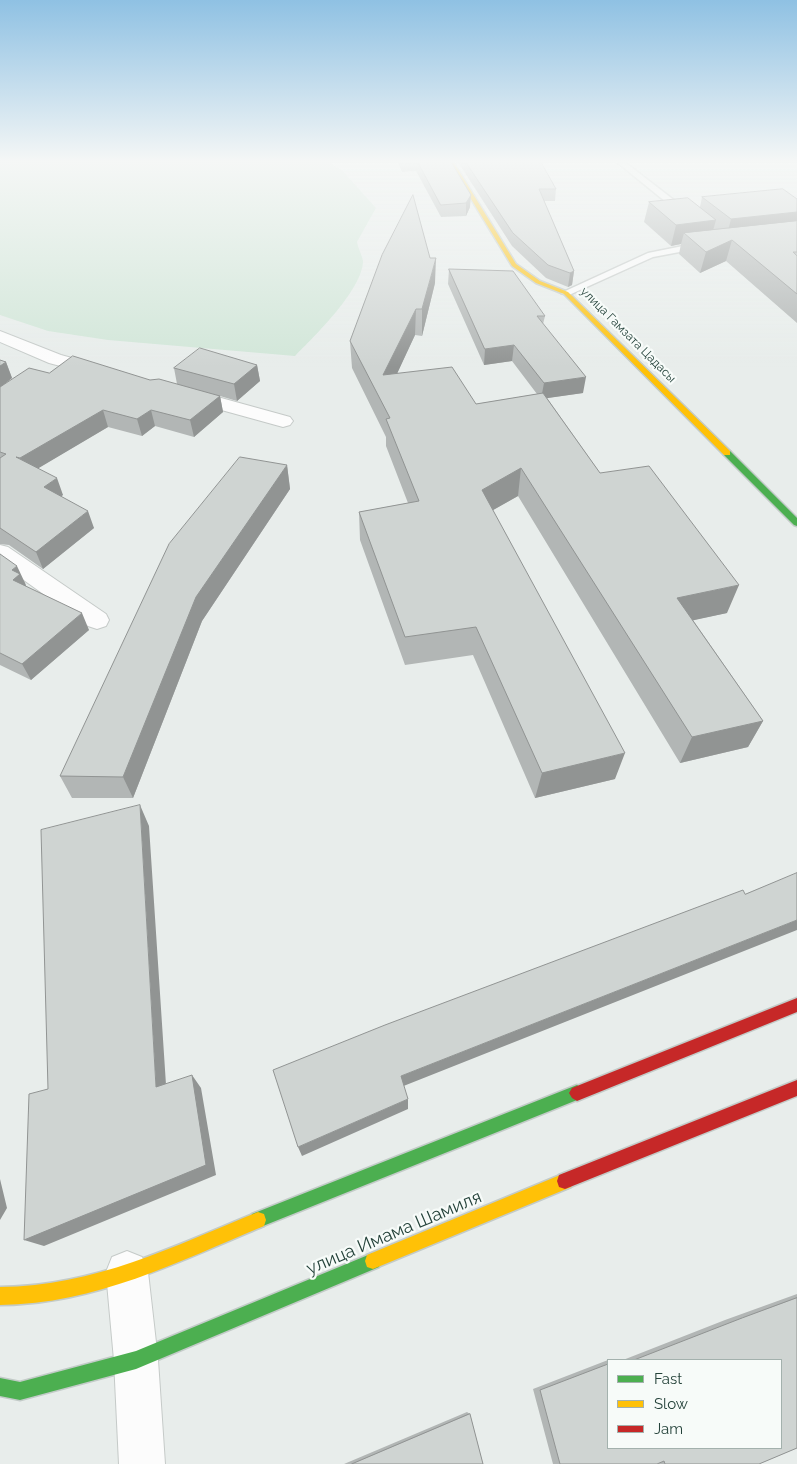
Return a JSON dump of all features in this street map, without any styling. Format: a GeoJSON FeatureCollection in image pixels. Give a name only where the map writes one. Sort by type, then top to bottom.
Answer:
{"type":"FeatureCollection","features":[{"type":"Feature","properties":{"kind":"street","name":"улица Гамзата Цадасы"},"geometry":{"type":"LineString","coordinates":[[493,231],[514,266],[538,282],[566,293],[797,523]]}},
{"type":"Feature","properties":{"kind":"street"},"geometry":{"type":"LineString","coordinates":[[0,336],[55,359],[121,377]]}},
{"type":"Feature","properties":{"kind":"street"},"geometry":{"type":"LineString","coordinates":[[39,370],[55,359]]}},
{"type":"Feature","properties":{"kind":"street"},"geometry":{"type":"LineString","coordinates":[[169,390],[282,421]]}},
{"type":"Feature","properties":{"kind":"street"},"geometry":{"type":"LineString","coordinates":[[0,552],[97,620]]}},
{"type":"Feature","properties":{"kind":"street"},"geometry":{"type":"LineString","coordinates":[[0,1296],[18,1298],[66,1290],[127,1272],[797,1005]]}},
{"type":"Feature","properties":{"kind":"street","name":"улица Имама Шамиля"},"geometry":{"type":"LineString","coordinates":[[0,1387],[20,1390],[136,1360],[556,1185],[797,1088]]}},
{"type":"Feature","properties":{"kind":"street"},"geometry":{"type":"LineString","coordinates":[[127,1272],[136,1360],[142,1464]]}},
{"type":"Feature","properties":{"kind":"lane"},"geometry":{"type":"LineString","coordinates":[[566,293],[651,255],[712,244]]}},
{"type":"Feature","properties":{"kind":"green space"},"geometry":{"type":"Polygon","coordinates":[[[0,231],[363,231],[357,242],[363,261],[361,272],[355,285],[336,312],[295,356],[108,340],[48,331],[0,315],[0,231]]]}},
{"type":"Feature","properties":{"kind":"building"},"geometry":{"type":"Polygon","coordinates":[[[394,231],[423,231],[430,258],[436,258],[422,309],[416,309],[383,375],[452,367],[476,404],[543,393],[600,473],[649,466],[739,585],[677,598],[763,721],[692,737],[521,468],[482,490],[625,753],[542,773],[476,627],[405,637],[359,512],[419,501],[386,419],[390,418],[350,341],[382,255],[394,231]]]}},
{"type":"Feature","properties":{"kind":"building"},"geometry":{"type":"Polygon","coordinates":[[[512,231],[557,231],[574,271],[570,273],[548,265],[512,231]]]}},
{"type":"Feature","properties":{"kind":"building"},"geometry":{"type":"Polygon","coordinates":[[[797,231],[797,252],[793,252],[797,256],[797,294],[732,240],[706,252],[684,233],[797,231]]]}},
{"type":"Feature","properties":{"kind":"building"},"geometry":{"type":"Polygon","coordinates":[[[449,269],[513,271],[545,316],[537,316],[586,377],[544,383],[514,345],[485,349],[449,269]]]}},
{"type":"Feature","properties":{"kind":"building"},"geometry":{"type":"Polygon","coordinates":[[[200,348],[257,365],[234,384],[174,368],[200,348]]]}},
{"type":"Feature","properties":{"kind":"building"},"geometry":{"type":"Polygon","coordinates":[[[73,356],[150,380],[159,379],[220,396],[190,420],[151,410],[137,419],[103,410],[20,458],[16,457],[57,478],[44,487],[88,511],[36,552],[0,528],[0,458],[6,454],[0,452],[0,387],[29,368],[49,373],[73,356]]]}},
{"type":"Feature","properties":{"kind":"building"},"geometry":{"type":"Polygon","coordinates":[[[0,360],[6,362],[0,366],[0,360]]]}},
{"type":"Feature","properties":{"kind":"building"},"geometry":{"type":"Polygon","coordinates":[[[240,457],[287,465],[196,597],[123,777],[60,776],[169,544],[240,457]]]}},
{"type":"Feature","properties":{"kind":"building"},"geometry":{"type":"Polygon","coordinates":[[[0,554],[17,566],[12,570],[20,574],[13,580],[82,613],[22,664],[0,653],[0,554]]]}},
{"type":"Feature","properties":{"kind":"building"},"geometry":{"type":"Polygon","coordinates":[[[140,805],[156,1087],[192,1075],[206,1165],[24,1240],[29,1094],[48,1089],[41,830],[140,805]]]}},
{"type":"Feature","properties":{"kind":"building"},"geometry":{"type":"Polygon","coordinates":[[[797,873],[797,920],[401,1076],[408,1099],[298,1147],[273,1070],[385,1025],[743,890],[745,894],[797,873]]]}},
{"type":"Feature","properties":{"kind":"building"},"geometry":{"type":"Polygon","coordinates":[[[797,1298],[797,1448],[759,1464],[665,1464],[664,1461],[657,1464],[560,1464],[540,1390],[607,1364],[607,1449],[782,1449],[782,1359],[637,1359],[797,1298]]]}},
{"type":"Feature","properties":{"kind":"building"},"geometry":{"type":"Polygon","coordinates":[[[470,1414],[483,1464],[352,1464],[470,1414]]]}},
{"type":"Feature","properties":{"kind":"traffic: fast"},"geometry":{"type":"LineString","coordinates":[[727,453],[797,523]]}},
{"type":"Feature","properties":{"kind":"traffic: fast"},"geometry":{"type":"LineString","coordinates":[[258,1220],[577,1093]]}},
{"type":"Feature","properties":{"kind":"traffic: fast"},"geometry":{"type":"LineString","coordinates":[[0,1387],[20,1391],[136,1360],[373,1261]]}},
{"type":"Feature","properties":{"kind":"traffic: slow"},"geometry":{"type":"LineString","coordinates":[[493,231],[514,265],[538,282],[566,293],[727,453]]}},
{"type":"Feature","properties":{"kind":"traffic: slow"},"geometry":{"type":"LineString","coordinates":[[373,1261],[565,1181]]}},
{"type":"Feature","properties":{"kind":"traffic: slow"},"geometry":{"type":"LineString","coordinates":[[0,1296],[32,1296],[64,1291],[98,1282],[165,1259],[258,1220]]}},
{"type":"Feature","properties":{"kind":"traffic: jam"},"geometry":{"type":"LineString","coordinates":[[577,1093],[797,1005]]}},
{"type":"Feature","properties":{"kind":"traffic: jam"},"geometry":{"type":"LineString","coordinates":[[565,1181],[797,1088]]}}]}
